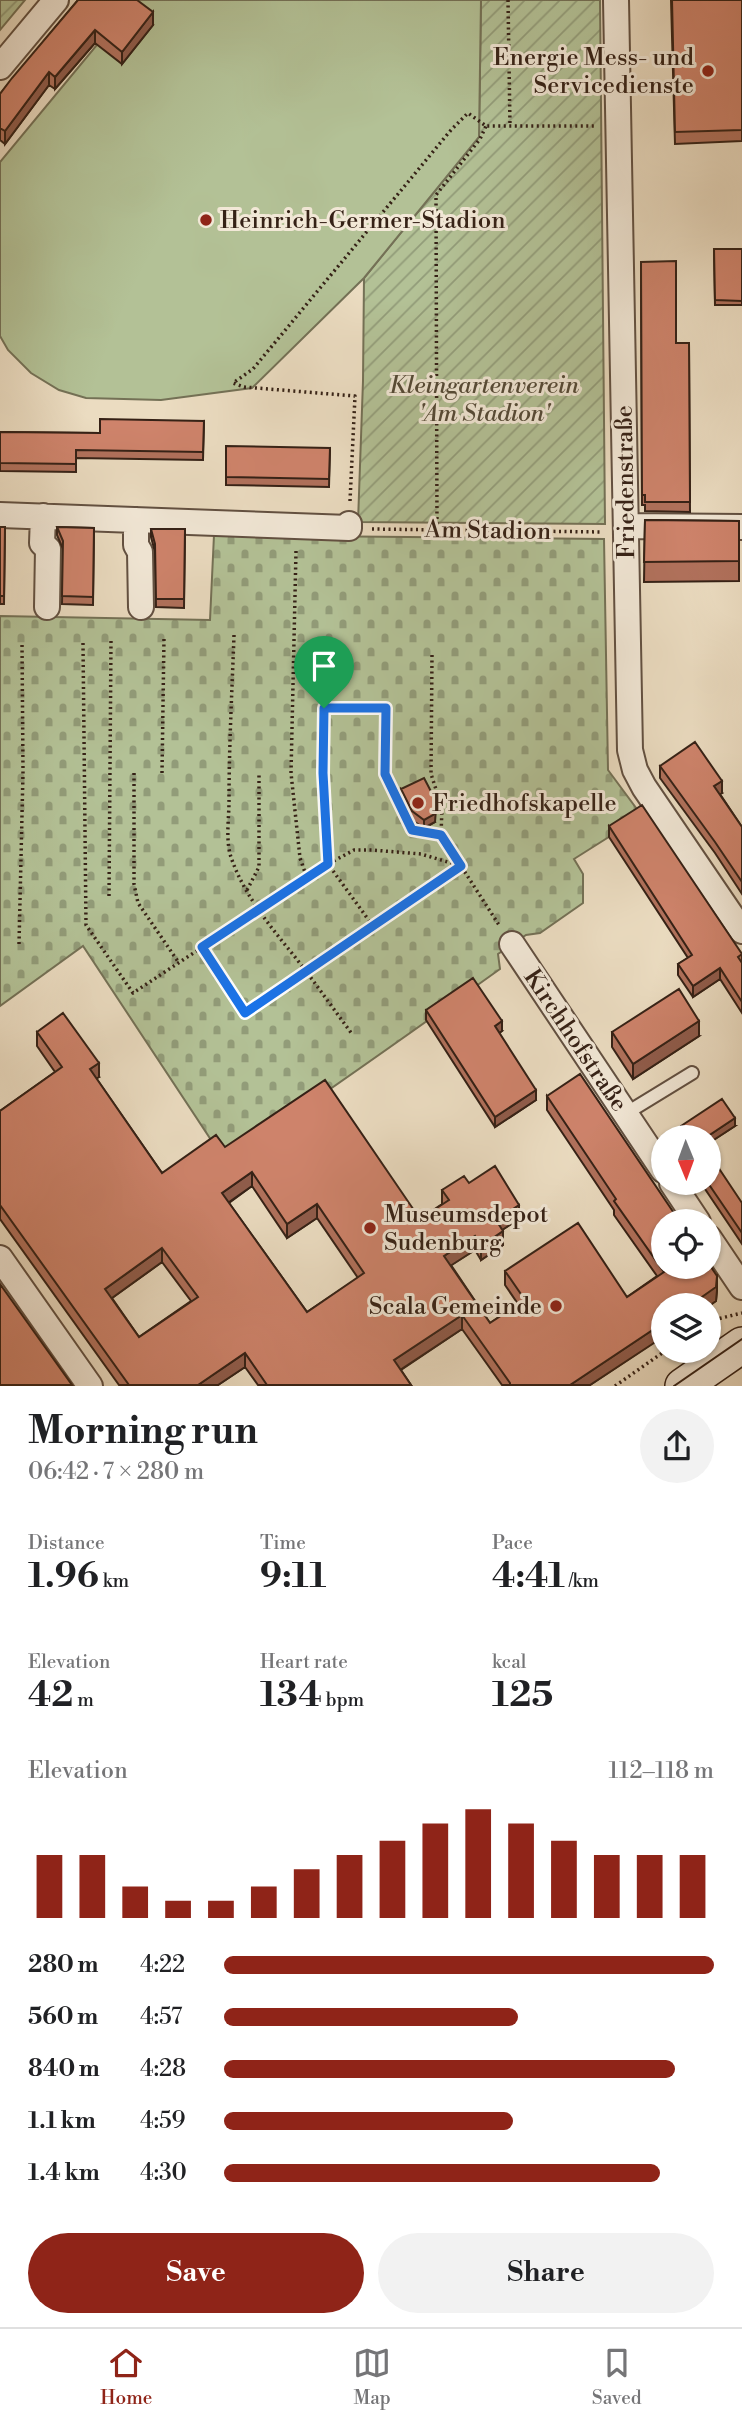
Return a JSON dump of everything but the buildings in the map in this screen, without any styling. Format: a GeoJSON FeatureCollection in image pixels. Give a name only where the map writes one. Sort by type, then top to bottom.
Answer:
{"type":"FeatureCollection","features":[{"type":"Feature","properties":{"kind":"street"},"geometry":{"type":"LineString","coordinates":[[0,67],[56,0]]}},
{"type":"Feature","properties":{"kind":"street","name":"Friedenstraße"},"geometry":{"type":"LineString","coordinates":[[616,0],[630,736],[633,763],[644,787],[742,931]]}},
{"type":"Feature","properties":{"kind":"street"},"geometry":{"type":"LineString","coordinates":[[0,515],[349,526]]}},
{"type":"Feature","properties":{"kind":"street"},"geometry":{"type":"LineString","coordinates":[[43,516],[42,543],[48,549],[47,607]]}},
{"type":"Feature","properties":{"kind":"street"},"geometry":{"type":"LineString","coordinates":[[136,520],[136,545],[140,552],[141,607]]}},
{"type":"Feature","properties":{"kind":"street"},"geometry":{"type":"LineString","coordinates":[[626,526],[742,527]]}},
{"type":"Feature","properties":{"kind":"street","name":"Kirchhofstraße"},"geometry":{"type":"LineString","coordinates":[[512,944],[651,1152]]}},
{"type":"Feature","properties":{"kind":"street"},"geometry":{"type":"LineString","coordinates":[[721,1256],[742,1287]]}},
{"type":"Feature","properties":{"kind":"street"},"geometry":{"type":"LineString","coordinates":[[0,1258],[90,1385]]}},
{"type":"Feature","properties":{"kind":"street"},"geometry":{"type":"LineString","coordinates":[[698,1381],[742,1345]]}},
{"type":"Feature","properties":{"kind":"lane"},"geometry":{"type":"LineString","coordinates":[[625,1114],[692,1073]]}},
{"type":"Feature","properties":{"kind":"path"},"geometry":{"type":"LineString","coordinates":[[508,0],[510,126]]}},
{"type":"Feature","properties":{"kind":"path"},"geometry":{"type":"LineString","coordinates":[[349,526],[355,396],[244,387],[233,383],[253,369],[468,113],[486,126],[599,126]]}},
{"type":"Feature","properties":{"kind":"path"},"geometry":{"type":"LineString","coordinates":[[437,530],[436,195],[480,139],[486,126]]}},
{"type":"Feature","properties":{"kind":"path","name":"Am Stadion"},"geometry":{"type":"LineString","coordinates":[[349,526],[603,532],[626,526]]}},
{"type":"Feature","properties":{"kind":"path"},"geometry":{"type":"LineString","coordinates":[[296,551],[291,773],[300,858],[307,878]]}},
{"type":"Feature","properties":{"kind":"path"},"geometry":{"type":"LineString","coordinates":[[234,635],[229,773],[231,857],[259,911],[352,1034]]}},
{"type":"Feature","properties":{"kind":"path"},"geometry":{"type":"LineString","coordinates":[[162,773],[164,636]]}},
{"type":"Feature","properties":{"kind":"path"},"geometry":{"type":"LineString","coordinates":[[109,896],[111,639]]}},
{"type":"Feature","properties":{"kind":"path"},"geometry":{"type":"LineString","coordinates":[[19,944],[23,772],[22,642]]}},
{"type":"Feature","properties":{"kind":"path"},"geometry":{"type":"LineString","coordinates":[[83,643],[86,925],[133,993],[328,864],[354,850],[421,854],[461,866]]}},
{"type":"Feature","properties":{"kind":"path"},"geometry":{"type":"LineString","coordinates":[[432,655],[431,774],[442,808],[441,835],[512,944]]}},
{"type":"Feature","properties":{"kind":"path"},"geometry":{"type":"LineString","coordinates":[[373,926],[328,864],[323,773],[324,708],[386,708],[385,774],[412,830],[441,835]]}},
{"type":"Feature","properties":{"kind":"path"},"geometry":{"type":"LineString","coordinates":[[134,773],[134,884],[138,903],[179,963]]}},
{"type":"Feature","properties":{"kind":"path"},"geometry":{"type":"LineString","coordinates":[[247,890],[259,867],[259,773]]}},
{"type":"Feature","properties":{"kind":"path"},"geometry":{"type":"LineString","coordinates":[[202,947],[245,1013],[461,866]]}},
{"type":"Feature","properties":{"kind":"path"},"geometry":{"type":"LineString","coordinates":[[721,1318],[742,1313]]}},
{"type":"Feature","properties":{"kind":"path"},"geometry":{"type":"LineString","coordinates":[[615,1385],[651,1361]]}},
{"type":"Feature","properties":{"kind":"green space"},"geometry":{"type":"Polygon","coordinates":[[[0,0],[25,0],[0,30],[0,0]]]}},
{"type":"Feature","properties":{"kind":"green space","name":"Heinrich-Germer-Stadion"},"geometry":{"type":"Polygon","coordinates":[[[134,0],[481,0],[479,137],[364,278],[252,388],[161,400],[86,398],[59,390],[31,373],[8,350],[0,336],[0,162],[134,0]]]}},
{"type":"Feature","properties":{"kind":"green space","name":"Kleingartenverein 'Am Stadion'"},"geometry":{"type":"Polygon","coordinates":[[[481,0],[600,0],[605,524],[358,522],[364,278],[479,137],[481,0]]]}},
{"type":"Feature","properties":{"kind":"green space"},"geometry":{"type":"Polygon","coordinates":[[[214,535],[604,539],[608,770],[642,816],[574,859],[583,874],[583,903],[540,933],[526,935],[498,954],[500,969],[225,1161],[83,946],[0,1006],[0,616],[210,620],[214,535]]]}},
{"type":"Feature","properties":{"kind":"tram line"},"geometry":{"type":"LineString","coordinates":[[674,1386],[742,1339]]}},
{"type":"Feature","properties":{"kind":"place","name":"Energie Mess- und Servicedienste"},"geometry":{"type":"Point","coordinates":[708,71]}},
{"type":"Feature","properties":{"kind":"place","name":"Heinrich-Germer-Stadion"},"geometry":{"type":"Point","coordinates":[206,220]}},
{"type":"Feature","properties":{"kind":"place","name":"Friedhofskapelle"},"geometry":{"type":"Point","coordinates":[418,803]}},
{"type":"Feature","properties":{"kind":"place","name":"Museumsdepot Sudenburg"},"geometry":{"type":"Point","coordinates":[370,1228]}},
{"type":"Feature","properties":{"kind":"place","name":"Scala Gemeinde"},"geometry":{"type":"Point","coordinates":[556,1306]}},
{"type":"Feature","properties":{"kind":"route"},"geometry":{"type":"LineString","coordinates":[[324,708],[386,708],[385,774],[412,830],[441,835],[461,866],[245,1013],[202,947],[328,864],[323,773],[324,708]]}}]}
